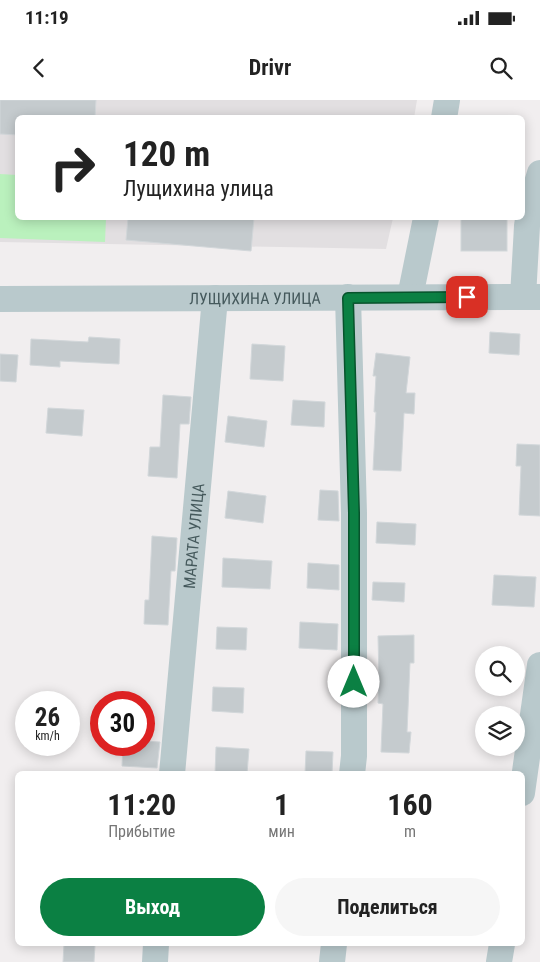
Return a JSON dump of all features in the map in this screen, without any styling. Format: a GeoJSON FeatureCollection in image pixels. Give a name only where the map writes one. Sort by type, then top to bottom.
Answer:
{"type":"FeatureCollection","features":[{"type":"Feature","properties":{"kind":"street"},"geometry":{"type":"LineString","coordinates":[[444,115],[447,100]]}},
{"type":"Feature","properties":{"kind":"street"},"geometry":{"type":"LineString","coordinates":[[532,297],[527,226],[530,206],[540,173]]}},
{"type":"Feature","properties":{"kind":"street"},"geometry":{"type":"LineString","coordinates":[[410,297],[426,220]]}},
{"type":"Feature","properties":{"kind":"street","name":"ЛУЩИХИНА УЛИЦА"},"geometry":{"type":"LineString","coordinates":[[0,299],[532,297]]}},
{"type":"Feature","properties":{"kind":"street","name":"МАРАТА УЛИЦА"},"geometry":{"type":"LineString","coordinates":[[172,771],[215,298]]}},
{"type":"Feature","properties":{"kind":"street"},"geometry":{"type":"LineString","coordinates":[[348,298],[354,513],[354,756],[352,771]]}},
{"type":"Feature","properties":{"kind":"street"},"geometry":{"type":"LineString","coordinates":[[525,772],[540,665]]}},
{"type":"Feature","properties":{"kind":"street"},"geometry":{"type":"LineString","coordinates":[[155,962],[156,946]]}},
{"type":"Feature","properties":{"kind":"street"},"geometry":{"type":"LineString","coordinates":[[332,962],[334,946]]}},
{"type":"Feature","properties":{"kind":"street"},"geometry":{"type":"LineString","coordinates":[[499,962],[502,946]]}},
{"type":"Feature","properties":{"kind":"shaded area"},"geometry":{"type":"Polygon","coordinates":[[[0,100],[417,100],[414,115],[15,115],[15,220],[393,220],[386,249],[0,242],[0,100]]]}},
{"type":"Feature","properties":{"kind":"green space"},"geometry":{"type":"Polygon","coordinates":[[[0,174],[15,175],[15,220],[106,220],[105,242],[0,238],[0,174]]]}},
{"type":"Feature","properties":{"kind":"building"},"geometry":{"type":"Polygon","coordinates":[[[0,100],[96,100],[95,115],[15,115],[15,135],[0,134],[0,100]]]}},
{"type":"Feature","properties":{"kind":"building"},"geometry":{"type":"Polygon","coordinates":[[[128,220],[254,220],[251,251],[126,240],[128,220]]]}},
{"type":"Feature","properties":{"kind":"building"},"geometry":{"type":"Polygon","coordinates":[[[461,220],[507,220],[507,251],[461,251],[461,220]]]}},
{"type":"Feature","properties":{"kind":"building"},"geometry":{"type":"Polygon","coordinates":[[[490,332],[520,334],[519,355],[489,353],[490,332]]]}},
{"type":"Feature","properties":{"kind":"building"},"geometry":{"type":"Polygon","coordinates":[[[89,337],[120,339],[119,364],[60,361],[60,367],[30,365],[31,339],[88,342],[89,337]]]}},
{"type":"Feature","properties":{"kind":"building"},"geometry":{"type":"Polygon","coordinates":[[[252,344],[285,346],[283,381],[250,379],[252,344]]]}},
{"type":"Feature","properties":{"kind":"building"},"geometry":{"type":"Polygon","coordinates":[[[376,353],[410,357],[406,393],[415,393],[414,414],[404,413],[401,471],[373,470],[376,376],[373,376],[376,353]]]}},
{"type":"Feature","properties":{"kind":"building"},"geometry":{"type":"Polygon","coordinates":[[[0,354],[18,355],[16,382],[0,381],[0,354]]]}},
{"type":"Feature","properties":{"kind":"building"},"geometry":{"type":"Polygon","coordinates":[[[163,395],[191,397],[189,424],[180,424],[177,478],[148,476],[150,447],[160,447],[163,395]]]}},
{"type":"Feature","properties":{"kind":"building"},"geometry":{"type":"Polygon","coordinates":[[[293,400],[325,402],[324,427],[291,425],[293,400]]]}},
{"type":"Feature","properties":{"kind":"building"},"geometry":{"type":"Polygon","coordinates":[[[48,408],[84,410],[82,436],[46,433],[48,408]]]}},
{"type":"Feature","properties":{"kind":"building"},"geometry":{"type":"Polygon","coordinates":[[[228,416],[267,421],[264,447],[225,442],[228,416]]]}},
{"type":"Feature","properties":{"kind":"building"},"geometry":{"type":"Polygon","coordinates":[[[517,444],[540,445],[540,516],[519,515],[521,466],[516,466],[517,444]]]}},
{"type":"Feature","properties":{"kind":"building"},"geometry":{"type":"Polygon","coordinates":[[[320,490],[338,491],[339,521],[318,520],[320,490]]]}},
{"type":"Feature","properties":{"kind":"building"},"geometry":{"type":"Polygon","coordinates":[[[228,491],[266,496],[263,523],[225,518],[228,491]]]}},
{"type":"Feature","properties":{"kind":"building"},"geometry":{"type":"Polygon","coordinates":[[[377,522],[416,524],[415,545],[376,543],[377,522]]]}},
{"type":"Feature","properties":{"kind":"building"},"geometry":{"type":"Polygon","coordinates":[[[152,536],[177,538],[175,571],[171,571],[168,625],[144,624],[145,600],[149,600],[152,536]]]}},
{"type":"Feature","properties":{"kind":"building"},"geometry":{"type":"Polygon","coordinates":[[[223,558],[272,561],[270,589],[222,587],[223,558]]]}},
{"type":"Feature","properties":{"kind":"building"},"geometry":{"type":"Polygon","coordinates":[[[308,563],[339,565],[339,590],[307,588],[308,563]]]}},
{"type":"Feature","properties":{"kind":"building"},"geometry":{"type":"Polygon","coordinates":[[[494,575],[536,577],[534,607],[492,605],[494,575]]]}},
{"type":"Feature","properties":{"kind":"building"},"geometry":{"type":"Polygon","coordinates":[[[373,582],[405,583],[404,602],[372,600],[373,582]]]}},
{"type":"Feature","properties":{"kind":"building"},"geometry":{"type":"Polygon","coordinates":[[[300,622],[338,624],[337,650],[299,648],[300,622]]]}},
{"type":"Feature","properties":{"kind":"building"},"geometry":{"type":"Polygon","coordinates":[[[217,627],[247,628],[246,650],[216,649],[217,627]]]}},
{"type":"Feature","properties":{"kind":"building"},"geometry":{"type":"Polygon","coordinates":[[[414,635],[414,663],[410,663],[407,732],[411,732],[409,753],[381,752],[383,704],[378,703],[378,636],[414,635]]]}},
{"type":"Feature","properties":{"kind":"building"},"geometry":{"type":"Polygon","coordinates":[[[213,687],[244,688],[243,713],[212,711],[213,687]]]}},
{"type":"Feature","properties":{"kind":"building"},"geometry":{"type":"Polygon","coordinates":[[[155,742],[160,742],[157,768],[122,766],[122,756],[155,756],[155,742]]]}},
{"type":"Feature","properties":{"kind":"building"},"geometry":{"type":"Polygon","coordinates":[[[216,747],[249,749],[247,771],[215,771],[216,747]]]}},
{"type":"Feature","properties":{"kind":"building"},"geometry":{"type":"Polygon","coordinates":[[[306,751],[333,752],[332,771],[305,771],[306,751]]]}},
{"type":"Feature","properties":{"kind":"building"},"geometry":{"type":"Polygon","coordinates":[[[64,946],[95,946],[94,962],[63,962],[64,946]]]}},
{"type":"Feature","properties":{"kind":"route"},"geometry":{"type":"LineString","coordinates":[[354,682],[354,513],[348,298],[467,297]]}}]}
